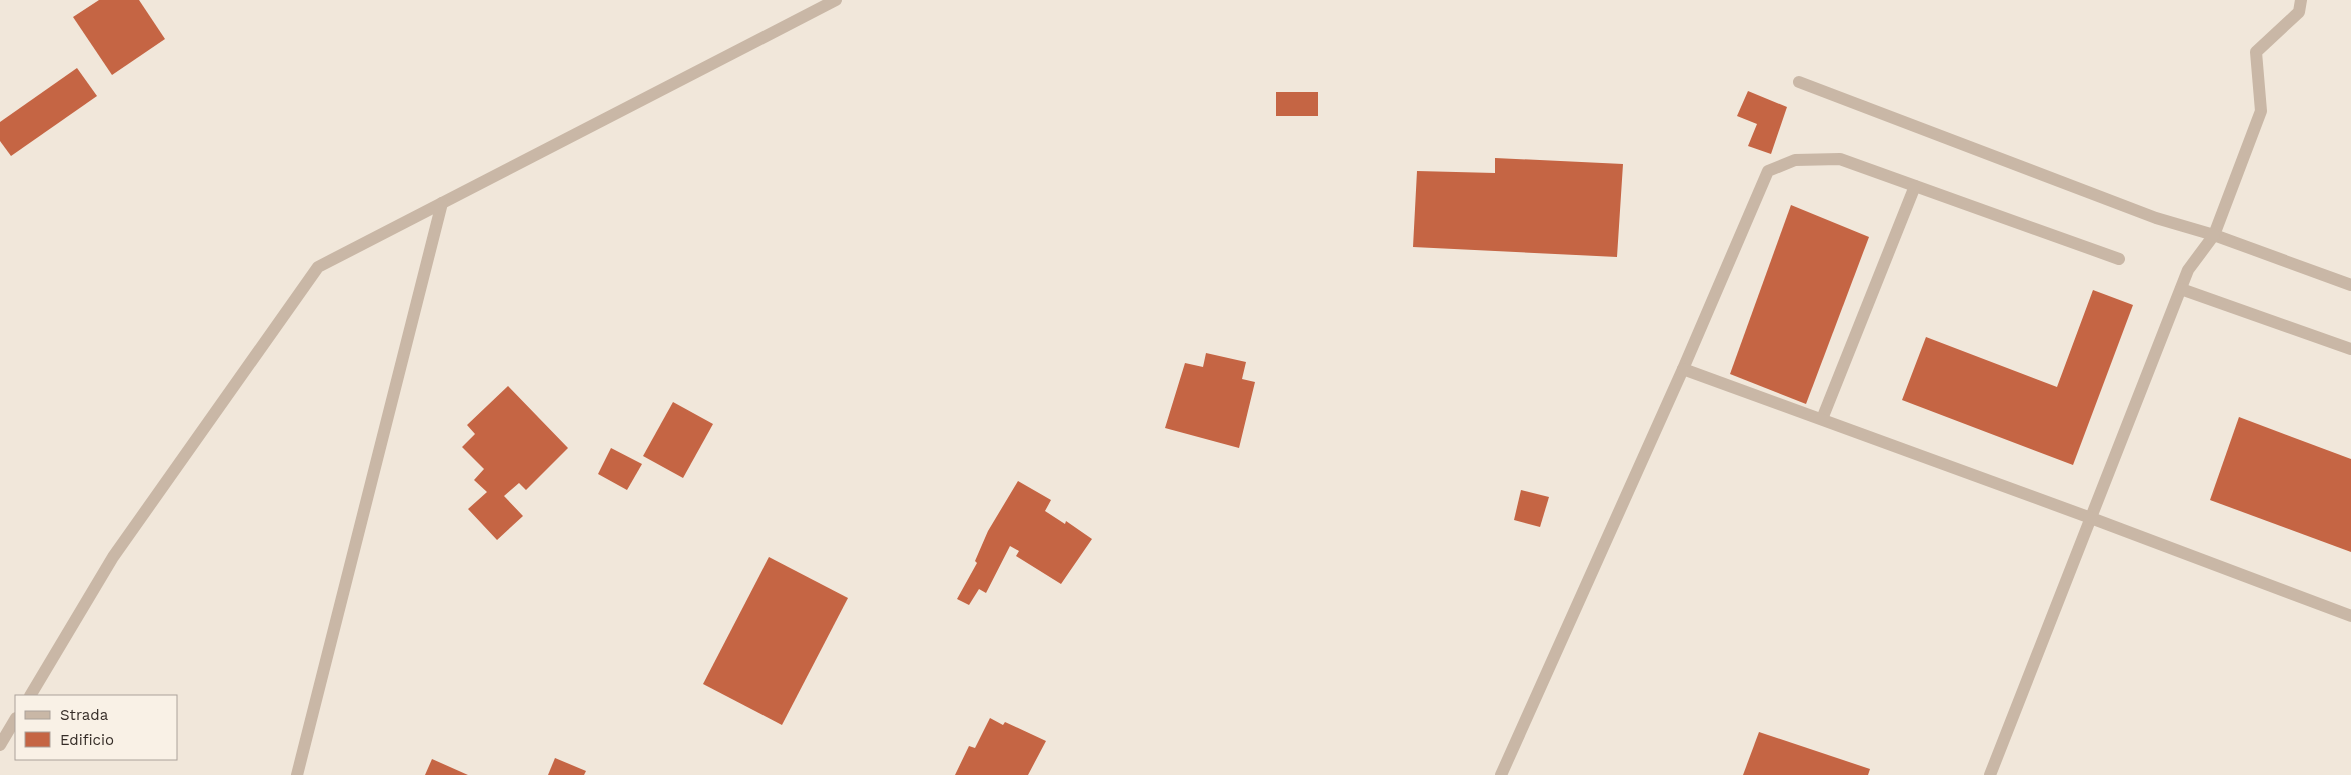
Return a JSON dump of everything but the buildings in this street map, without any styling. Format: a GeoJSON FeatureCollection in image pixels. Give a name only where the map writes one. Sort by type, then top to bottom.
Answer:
{"type":"FeatureCollection","features":[{"type":"Feature","properties":{"kind":"street"},"geometry":{"type":"LineString","coordinates":[[31,695],[113,557],[318,267],[836,0]]}},
{"type":"Feature","properties":{"kind":"street"},"geometry":{"type":"LineString","coordinates":[[1990,775],[2188,270],[2214,235],[2261,112],[2256,52],[2299,12],[2301,0]]}},
{"type":"Feature","properties":{"kind":"street"},"geometry":{"type":"LineString","coordinates":[[1799,82],[2156,218],[2214,235],[2351,284]]}},
{"type":"Feature","properties":{"kind":"street"},"geometry":{"type":"LineString","coordinates":[[1501,775],[1683,370],[1768,171],[1795,160],[1840,159],[2119,259]]}},
{"type":"Feature","properties":{"kind":"street"},"geometry":{"type":"LineString","coordinates":[[1822,420],[1915,186]]}},
{"type":"Feature","properties":{"kind":"street"},"geometry":{"type":"LineString","coordinates":[[297,775],[442,203]]}},
{"type":"Feature","properties":{"kind":"street"},"geometry":{"type":"LineString","coordinates":[[2181,289],[2351,349]]}},
{"type":"Feature","properties":{"kind":"street"},"geometry":{"type":"LineString","coordinates":[[1683,370],[2091,518],[2351,616]]}},
{"type":"Feature","properties":{"kind":"street"},"geometry":{"type":"LineString","coordinates":[[0,746],[15,720]]}}]}
